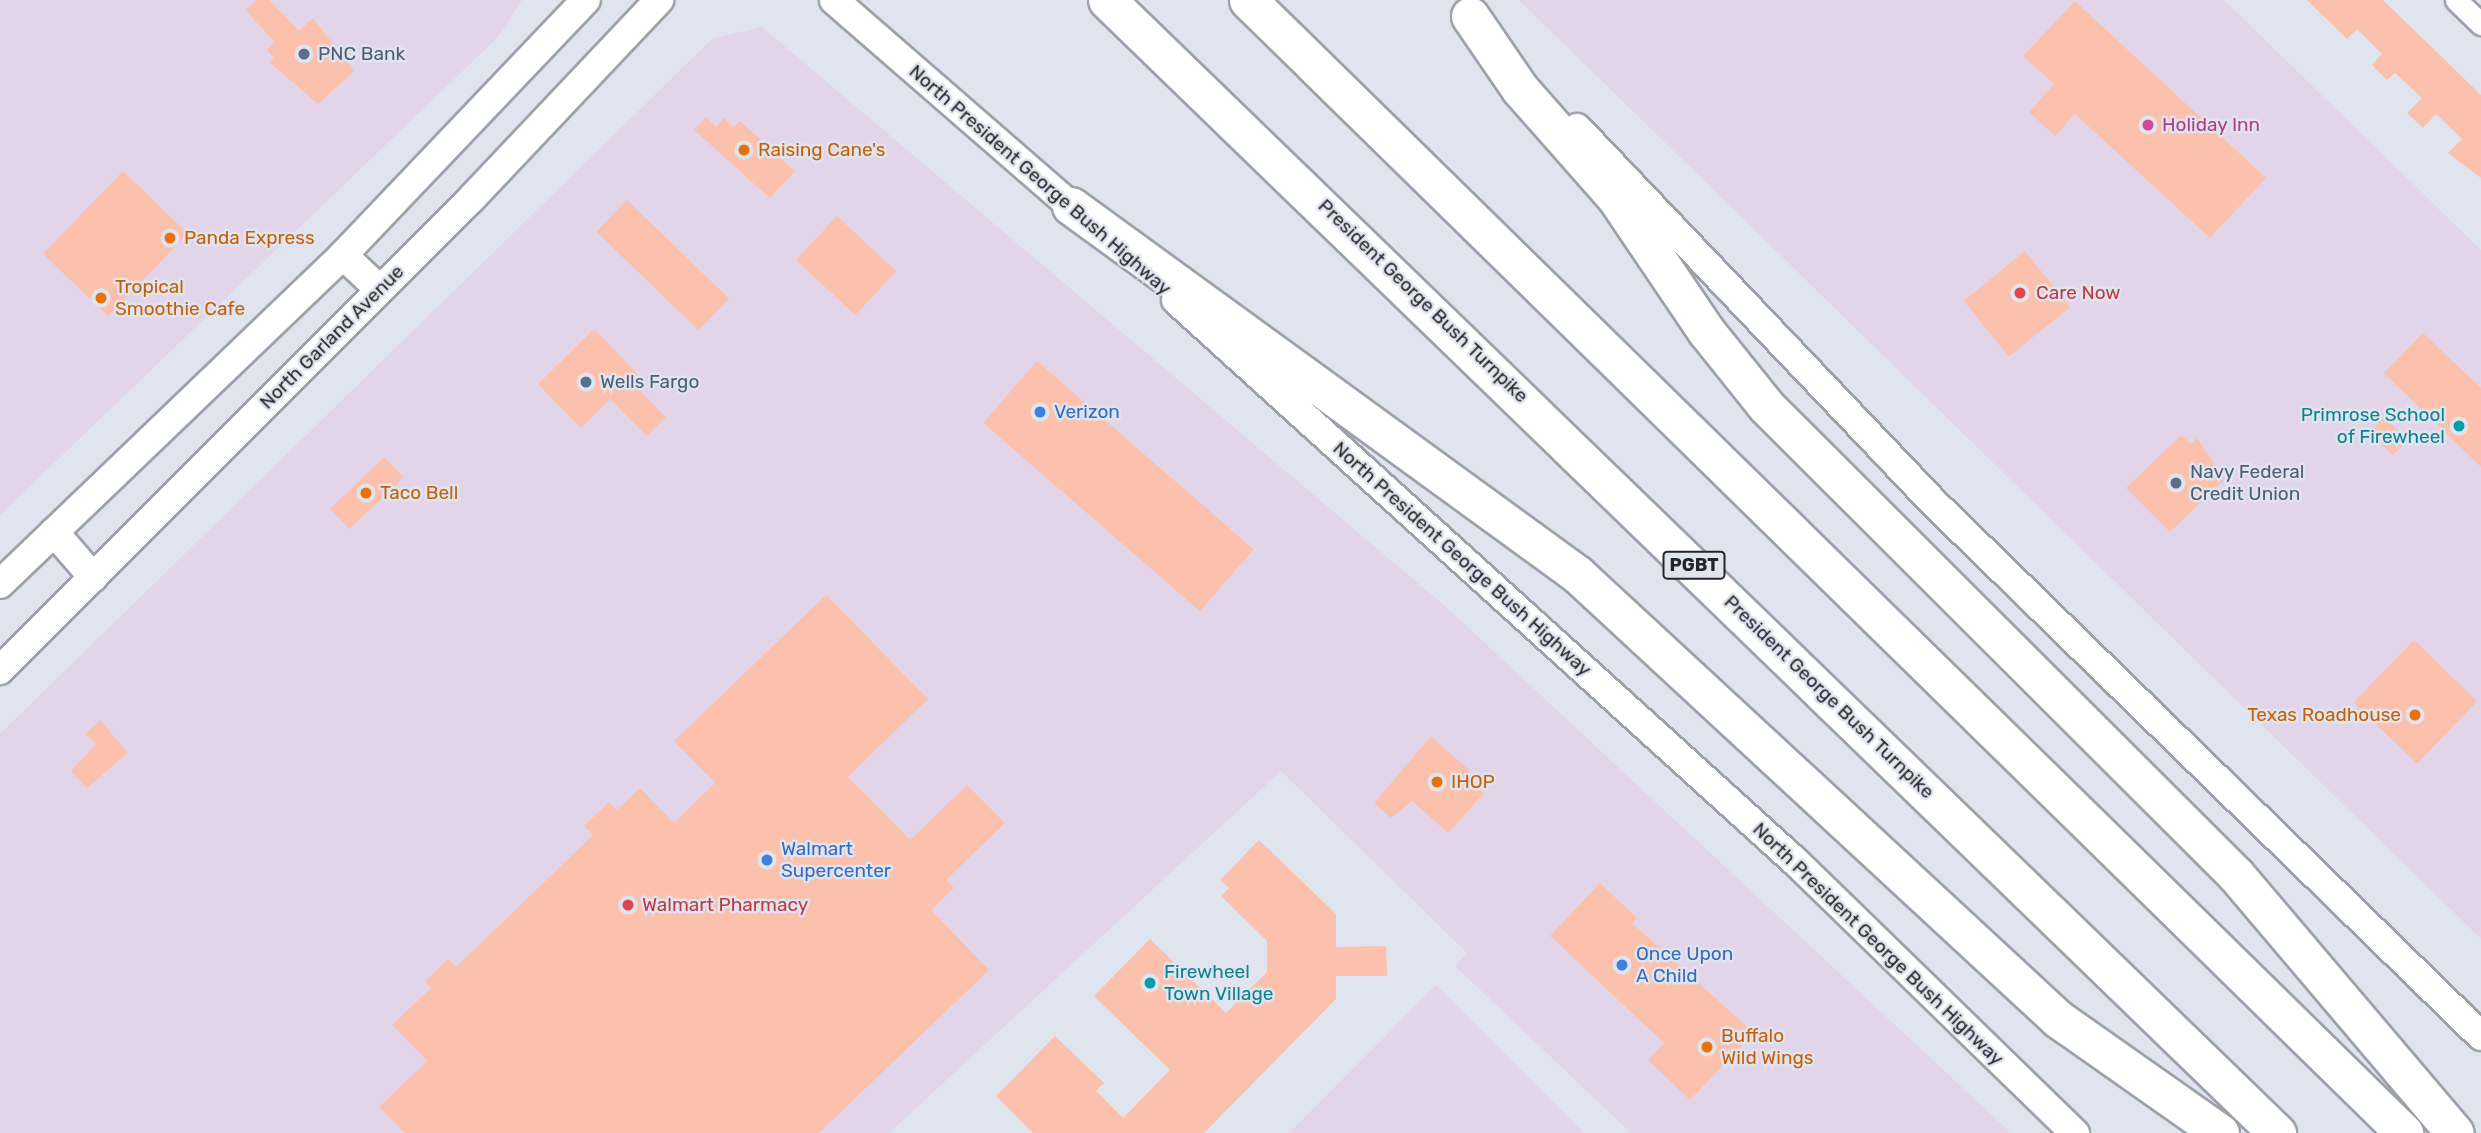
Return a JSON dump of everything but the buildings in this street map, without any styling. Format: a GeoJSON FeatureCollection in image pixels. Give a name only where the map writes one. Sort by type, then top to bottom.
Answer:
{"type":"FeatureCollection","features":[{"type":"Feature","properties":{"kind":"highway","name":"President George Bush Turnpike"},"geometry":{"type":"LineString","coordinates":[[1107,0],[2277,1133]]}},
{"type":"Feature","properties":{"kind":"highway"},"geometry":{"type":"LineString","coordinates":[[1248,0],[2404,1133]]}},
{"type":"Feature","properties":{"kind":"highway"},"geometry":{"type":"LineString","coordinates":[[1462,8],[1520,89],[1616,198],[1706,331],[1766,406],[2236,875],[2455,1133]]}},
{"type":"Feature","properties":{"kind":"highway"},"geometry":{"type":"LineString","coordinates":[[1071,206],[1577,574],[2058,1019],[2220,1133]]}},
{"type":"Feature","properties":{"kind":"main road"},"geometry":{"type":"LineString","coordinates":[[0,584],[344,255],[586,0]]}},
{"type":"Feature","properties":{"kind":"main road","name":"North Garland Avenue"},"geometry":{"type":"LineString","coordinates":[[0,670],[379,289],[659,0]]}},
{"type":"Feature","properties":{"kind":"main road","name":"North President George Bush Highway"},"geometry":{"type":"LineString","coordinates":[[825,0],[843,5],[1071,206],[1797,863],[2075,1133]]}},
{"type":"Feature","properties":{"kind":"main road"},"geometry":{"type":"LineString","coordinates":[[1462,8],[1933,502],[2481,1037]]}},
{"type":"Feature","properties":{"kind":"main road"},"geometry":{"type":"LineString","coordinates":[[344,255],[379,289]]}},
{"type":"Feature","properties":{"kind":"main road"},"geometry":{"type":"LineString","coordinates":[[54,532],[93,577]]}},
{"type":"Feature","properties":{"kind":"street"},"geometry":{"type":"LineString","coordinates":[[2456,0],[2481,24]]}},
{"type":"Feature","properties":{"kind":"shaded area"},"geometry":{"type":"Polygon","coordinates":[[[0,0],[522,0],[497,38],[0,515],[0,0]]]}},
{"type":"Feature","properties":{"kind":"shaded area"},"geometry":{"type":"Polygon","coordinates":[[[1519,0],[2224,0],[2481,250],[2481,939],[1519,0]]]}},
{"type":"Feature","properties":{"kind":"shaded area"},"geometry":{"type":"Polygon","coordinates":[[[762,27],[1446,607],[2011,1133],[1631,1133],[1455,966],[1467,953],[1281,771],[889,1133],[0,1133],[0,734],[713,38],[762,27]]]}},
{"type":"Feature","properties":{"kind":"shaded area"},"geometry":{"type":"Polygon","coordinates":[[[1436,985],[1584,1133],[1289,1133],[1436,985]]]}},
{"type":"Feature","properties":{"kind":"place","name":"PNC Bank"},"geometry":{"type":"Point","coordinates":[304,54]}},
{"type":"Feature","properties":{"kind":"place","name":"Holiday Inn"},"geometry":{"type":"Point","coordinates":[2148,125]}},
{"type":"Feature","properties":{"kind":"place","name":"Raising Cane's"},"geometry":{"type":"Point","coordinates":[744,150]}},
{"type":"Feature","properties":{"kind":"place","name":"Panda Express"},"geometry":{"type":"Point","coordinates":[170,238]}},
{"type":"Feature","properties":{"kind":"place","name":"Care Now"},"geometry":{"type":"Point","coordinates":[2020,293]}},
{"type":"Feature","properties":{"kind":"place","name":"Tropical Smoothie Cafe"},"geometry":{"type":"Point","coordinates":[101,298]}},
{"type":"Feature","properties":{"kind":"place","name":"Wells Fargo"},"geometry":{"type":"Point","coordinates":[586,382]}},
{"type":"Feature","properties":{"kind":"place","name":"Verizon"},"geometry":{"type":"Point","coordinates":[1040,412]}},
{"type":"Feature","properties":{"kind":"place","name":"Primrose School of Firewheel"},"geometry":{"type":"Point","coordinates":[2459,426]}},
{"type":"Feature","properties":{"kind":"place","name":"Navy Federal Credit Union"},"geometry":{"type":"Point","coordinates":[2176,483]}},
{"type":"Feature","properties":{"kind":"place","name":"Taco Bell"},"geometry":{"type":"Point","coordinates":[366,493]}},
{"type":"Feature","properties":{"kind":"place","name":"Texas Roadhouse"},"geometry":{"type":"Point","coordinates":[2415,715]}},
{"type":"Feature","properties":{"kind":"place","name":"IHOP"},"geometry":{"type":"Point","coordinates":[1437,782]}},
{"type":"Feature","properties":{"kind":"place","name":"Walmart Supercenter"},"geometry":{"type":"Point","coordinates":[767,860]}},
{"type":"Feature","properties":{"kind":"place","name":"Walmart Pharmacy"},"geometry":{"type":"Point","coordinates":[628,905]}},
{"type":"Feature","properties":{"kind":"place","name":"Once Upon A Child"},"geometry":{"type":"Point","coordinates":[1622,965]}},
{"type":"Feature","properties":{"kind":"place","name":"Firewheel Town Village"},"geometry":{"type":"Point","coordinates":[1150,983]}},
{"type":"Feature","properties":{"kind":"place","name":"Buffalo Wild Wings"},"geometry":{"type":"Point","coordinates":[1707,1047]}}]}
